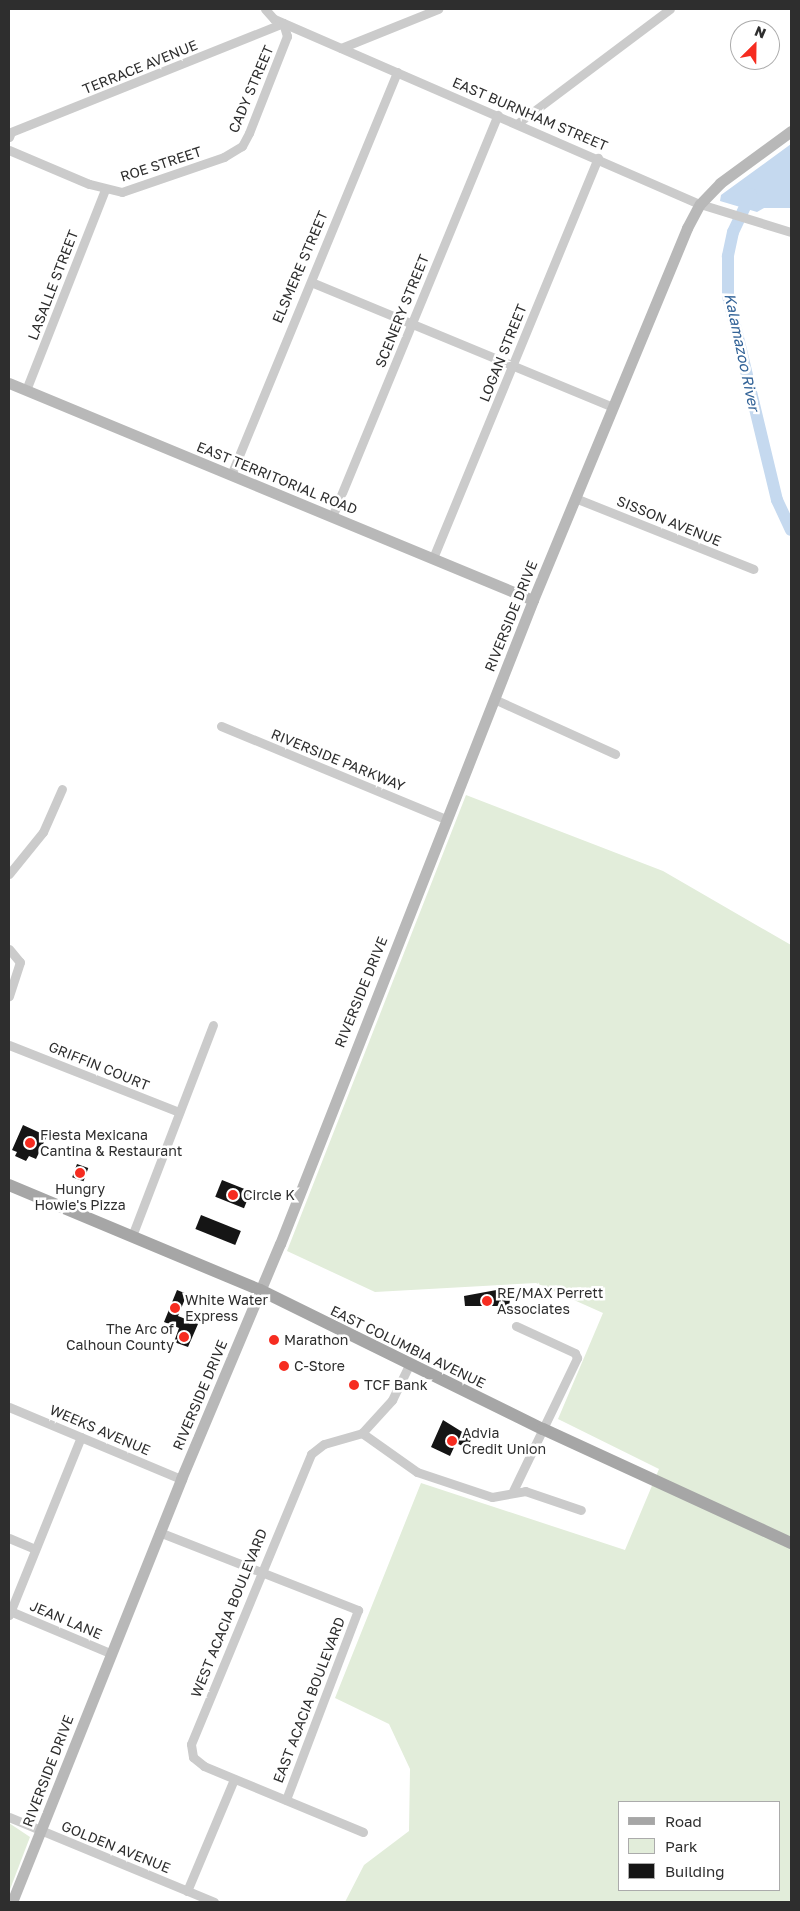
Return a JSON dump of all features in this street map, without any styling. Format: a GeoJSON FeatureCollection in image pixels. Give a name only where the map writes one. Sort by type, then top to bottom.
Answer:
{"type":"FeatureCollection","features":[{"type":"Feature","properties":{"kind":"main road","name":"EAST COLUMBIA AVENUE"},"geometry":{"type":"LineString","coordinates":[[9,1185],[260,1290],[542,1429],[791,1543]]}},
{"type":"Feature","properties":{"kind":"street","name":"EAST BURNHAM STREET"},"geometry":{"type":"LineString","coordinates":[[265,9],[284,23],[700,204],[791,232]]}},
{"type":"Feature","properties":{"kind":"street"},"geometry":{"type":"LineString","coordinates":[[341,48],[416,13],[438,9]]}},
{"type":"Feature","properties":{"kind":"street"},"geometry":{"type":"LineString","coordinates":[[518,124],[670,9]]}},
{"type":"Feature","properties":{"kind":"street","name":"TERRACE AVENUE"},"geometry":{"type":"LineString","coordinates":[[9,132],[284,23]]}},
{"type":"Feature","properties":{"kind":"street","name":"CADY STREET"},"geometry":{"type":"LineString","coordinates":[[224,158],[242,146],[249,133],[287,36],[284,23]]}},
{"type":"Feature","properties":{"kind":"street","name":"ELSMERE STREET"},"geometry":{"type":"LineString","coordinates":[[231,475],[397,72]]}},
{"type":"Feature","properties":{"kind":"street","name":"SCENERY STREET"},"geometry":{"type":"LineString","coordinates":[[332,517],[498,115]]}},
{"type":"Feature","properties":{"kind":"street","name":"RIVERSIDE DRIVE"},"geometry":{"type":"LineString","coordinates":[[12,1902],[159,1532],[260,1290],[533,600],[700,204],[720,183],[791,131]]}},
{"type":"Feature","properties":{"kind":"street","name":"ROE STREET"},"geometry":{"type":"LineString","coordinates":[[9,150],[105,189],[132,190],[224,158]]}},
{"type":"Feature","properties":{"kind":"street","name":"LOGAN STREET"},"geometry":{"type":"LineString","coordinates":[[432,558],[598,158]]}},
{"type":"Feature","properties":{"kind":"street","name":"LASALLE STREET"},"geometry":{"type":"LineString","coordinates":[[26,390],[105,189]]}},
{"type":"Feature","properties":{"kind":"street"},"geometry":{"type":"LineString","coordinates":[[310,282],[613,407]]}},
{"type":"Feature","properties":{"kind":"street","name":"EAST TERRITORIAL ROAD"},"geometry":{"type":"LineString","coordinates":[[9,383],[533,600]]}},
{"type":"Feature","properties":{"kind":"street","name":"SISSON AVENUE"},"geometry":{"type":"LineString","coordinates":[[576,498],[752,569]]}},
{"type":"Feature","properties":{"kind":"street"},"geometry":{"type":"LineString","coordinates":[[494,699],[615,754]]}},
{"type":"Feature","properties":{"kind":"street","name":"RIVERSIDE PARKWAY"},"geometry":{"type":"LineString","coordinates":[[221,726],[445,819]]}},
{"type":"Feature","properties":{"kind":"street"},"geometry":{"type":"LineString","coordinates":[[9,874],[43,832],[62,789]]}},
{"type":"Feature","properties":{"kind":"street"},"geometry":{"type":"LineString","coordinates":[[9,949],[20,962],[19,971],[9,996]]}},
{"type":"Feature","properties":{"kind":"street"},"geometry":{"type":"LineString","coordinates":[[132,1236],[214,1025]]}},
{"type":"Feature","properties":{"kind":"street","name":"GRIFFIN COURT"},"geometry":{"type":"LineString","coordinates":[[9,1045],[179,1112]]}},
{"type":"Feature","properties":{"kind":"street"},"geometry":{"type":"LineString","coordinates":[[513,1491],[577,1358],[575,1353],[516,1326]]}},
{"type":"Feature","properties":{"kind":"street"},"geometry":{"type":"LineString","coordinates":[[409,1365],[392,1400],[362,1433],[417,1472],[492,1497],[513,1491],[525,1491],[581,1510]]}},
{"type":"Feature","properties":{"kind":"street","name":"WEEKS AVENUE"},"geometry":{"type":"LineString","coordinates":[[9,1407],[181,1479]]}},
{"type":"Feature","properties":{"kind":"street","name":"WEST ACACIA BOULEVARD"},"geometry":{"type":"LineString","coordinates":[[362,1433],[324,1444],[311,1454],[191,1744],[196,1761],[234,1779],[363,1832]]}},
{"type":"Feature","properties":{"kind":"street"},"geometry":{"type":"LineString","coordinates":[[10,1613],[34,1549],[81,1437]]}},
{"type":"Feature","properties":{"kind":"street"},"geometry":{"type":"LineString","coordinates":[[159,1532],[260,1574]]}},
{"type":"Feature","properties":{"kind":"street"},"geometry":{"type":"LineString","coordinates":[[9,1538],[34,1549]]}},
{"type":"Feature","properties":{"kind":"street","name":"EAST ACACIA BOULEVARD"},"geometry":{"type":"LineString","coordinates":[[260,1574],[358,1610],[286,1800]]}},
{"type":"Feature","properties":{"kind":"street","name":"JEAN LANE"},"geometry":{"type":"LineString","coordinates":[[10,1613],[110,1653]]}},
{"type":"Feature","properties":{"kind":"street"},"geometry":{"type":"LineString","coordinates":[[187,1891],[234,1779]]}},
{"type":"Feature","properties":{"kind":"street","name":"GOLDEN AVENUE"},"geometry":{"type":"LineString","coordinates":[[9,1817],[214,1902]]}},
{"type":"Feature","properties":{"kind":"green space"},"geometry":{"type":"Polygon","coordinates":[[[466,795],[663,871],[791,945],[791,1902],[345,1902],[364,1865],[409,1831],[410,1769],[389,1724],[335,1698],[421,1483],[625,1550],[659,1469],[558,1419],[603,1313],[536,1283],[375,1292],[287,1251],[466,795]]]}},
{"type":"Feature","properties":{"kind":"green space"},"geometry":{"type":"Polygon","coordinates":[[[9,1823],[30,1837],[9,1892],[9,1823]]]}},
{"type":"Feature","properties":{"kind":"water"},"geometry":{"type":"Polygon","coordinates":[[[791,144],[791,208],[764,208],[757,212],[720,201],[721,195],[791,144]]]}},
{"type":"Feature","properties":{"kind":"building","name":"Fiesta Mexicana Cantina & Restaurant"},"geometry":{"type":"Polygon","coordinates":[[[23,1125],[47,1136],[36,1159],[29,1156],[26,1161],[15,1156],[17,1152],[12,1150],[23,1125]]]}},
{"type":"Feature","properties":{"kind":"building","name":"Hungry Howie's Pizza"},"geometry":{"type":"Polygon","coordinates":[[[77,1164],[88,1168],[83,1181],[72,1177],[77,1164]]]}},
{"type":"Feature","properties":{"kind":"building","name":"Circle K"},"geometry":{"type":"Polygon","coordinates":[[[222,1180],[251,1192],[244,1208],[215,1197],[222,1180]]]}},
{"type":"Feature","properties":{"kind":"building","name":"Circle K"},"geometry":{"type":"Polygon","coordinates":[[[201,1215],[241,1231],[235,1245],[195,1229],[201,1215]]]}},
{"type":"Feature","properties":{"kind":"building","name":"RE/MAX Perrett Associates"},"geometry":{"type":"Polygon","coordinates":[[[512,1287],[509,1306],[465,1306],[464,1296],[512,1287]]]}},
{"type":"Feature","properties":{"kind":"building"},"geometry":{"type":"Polygon","coordinates":[[[177,1290],[187,1294],[178,1316],[198,1324],[188,1347],[174,1342],[179,1328],[164,1322],[177,1290]]]}},
{"type":"Feature","properties":{"kind":"building","name":"Advia Credit Union"},"geometry":{"type":"Polygon","coordinates":[[[443,1420],[472,1438],[467,1448],[456,1443],[450,1456],[431,1447],[443,1420]]]}},
{"type":"Feature","properties":{"kind":"waterway","name":"Kalamazoo River"},"geometry":{"type":"LineString","coordinates":[[751,194],[733,232],[728,256],[728,296],[777,500],[791,530]]}},
{"type":"Feature","properties":{"kind":"place","name":"Fiesta Mexicana Cantina & Restaurant"},"geometry":{"type":"Point","coordinates":[30,1143]}},
{"type":"Feature","properties":{"kind":"place","name":"Hungry Howie's Pizza"},"geometry":{"type":"Point","coordinates":[80,1173]}},
{"type":"Feature","properties":{"kind":"place","name":"Circle K"},"geometry":{"type":"Point","coordinates":[233,1195]}},
{"type":"Feature","properties":{"kind":"place","name":"RE/MAX Perrett Associates"},"geometry":{"type":"Point","coordinates":[487,1301]}},
{"type":"Feature","properties":{"kind":"place","name":"White Water Express"},"geometry":{"type":"Point","coordinates":[175,1308]}},
{"type":"Feature","properties":{"kind":"place","name":"The Arc of Calhoun County"},"geometry":{"type":"Point","coordinates":[184,1337]}},
{"type":"Feature","properties":{"kind":"place","name":"Marathon"},"geometry":{"type":"Point","coordinates":[274,1340]}},
{"type":"Feature","properties":{"kind":"place","name":"C-Store"},"geometry":{"type":"Point","coordinates":[284,1366]}},
{"type":"Feature","properties":{"kind":"place","name":"TCF Bank"},"geometry":{"type":"Point","coordinates":[354,1385]}},
{"type":"Feature","properties":{"kind":"place","name":"Advia Credit Union"},"geometry":{"type":"Point","coordinates":[452,1441]}}]}
